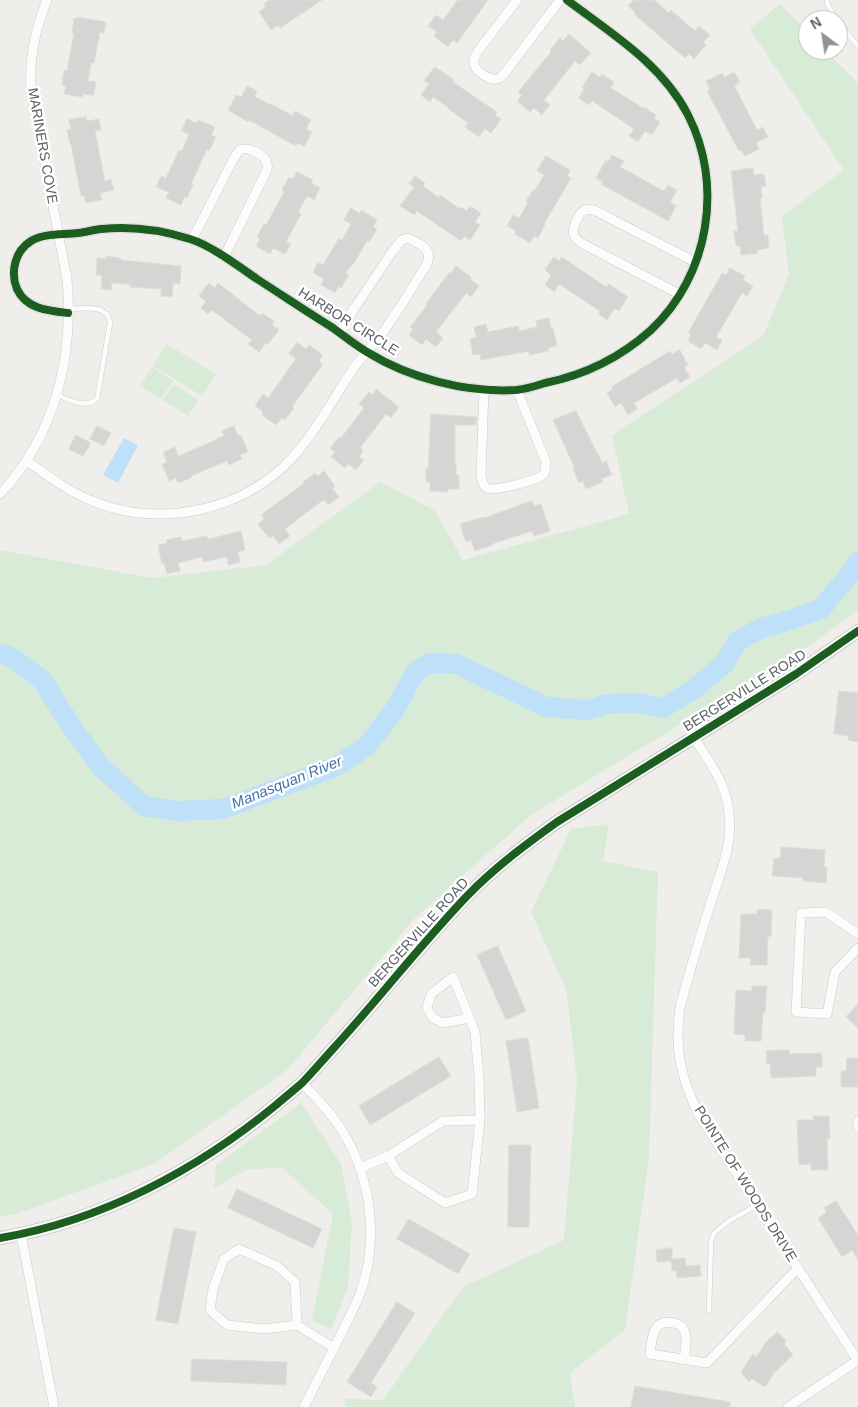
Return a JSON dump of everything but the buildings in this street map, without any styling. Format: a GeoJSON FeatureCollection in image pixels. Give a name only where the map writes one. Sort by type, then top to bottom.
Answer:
{"type":"FeatureCollection","features":[{"type":"Feature","properties":{"kind":"street","name":"MARINERS COVE"},"geometry":{"type":"LineString","coordinates":[[0,494],[27,461],[52,410],[64,370],[68,342],[67,279],[33,102],[30,76],[34,39],[47,0]]}},
{"type":"Feature","properties":{"kind":"street"},"geometry":{"type":"LineString","coordinates":[[517,0],[474,58],[476,68],[492,79],[499,79],[504,74],[560,0]]}},
{"type":"Feature","properties":{"kind":"street","name":"HARBOR CIRCLE"},"geometry":{"type":"LineString","coordinates":[[224,257],[366,352],[424,378],[454,385],[484,389],[517,390],[564,379],[588,370],[614,358],[634,344],[668,311],[687,282],[701,247],[706,226],[708,188],[706,170],[702,151],[688,115],[670,86],[650,64],[567,0]]}},
{"type":"Feature","properties":{"kind":"street"},"geometry":{"type":"LineString","coordinates":[[68,311],[45,310],[35,307],[19,293],[13,274],[19,253],[26,245],[40,237],[103,229],[132,228],[165,233],[192,240],[224,257],[266,172],[268,166],[266,160],[260,155],[245,149],[239,151],[192,240]]}},
{"type":"Feature","properties":{"kind":"street"},"geometry":{"type":"LineString","coordinates":[[679,294],[577,240],[574,237],[573,231],[575,222],[586,209],[594,210],[695,262]]}},
{"type":"Feature","properties":{"kind":"street"},"geometry":{"type":"LineString","coordinates":[[27,461],[77,495],[120,510],[143,514],[167,514],[215,506],[256,487],[290,461],[306,441],[357,364],[377,340],[427,264],[428,252],[408,238],[402,240],[394,249],[340,333]]}},
{"type":"Feature","properties":{"kind":"street"},"geometry":{"type":"LineString","coordinates":[[484,389],[481,474],[483,484],[492,490],[533,479],[545,471],[546,462],[517,390]]}},
{"type":"Feature","properties":{"kind":"street","name":"BERGERVILLE ROAD"},"geometry":{"type":"LineString","coordinates":[[0,1238],[21,1234],[91,1213],[165,1180],[223,1145],[302,1083],[468,895],[524,845],[557,822],[796,674],[858,631]]}},
{"type":"Feature","properties":{"kind":"street","name":"POINTE OF WOODS DRIVE"},"geometry":{"type":"LineString","coordinates":[[694,738],[722,785],[729,806],[730,828],[726,855],[680,1008],[677,1026],[682,1075],[700,1115],[858,1361]]}},
{"type":"Feature","properties":{"kind":"street"},"geometry":{"type":"LineString","coordinates":[[858,934],[826,912],[801,913],[796,1012],[827,1014],[835,972],[858,948]]}},
{"type":"Feature","properties":{"kind":"street"},"geometry":{"type":"LineString","coordinates":[[388,1156],[398,1173],[446,1203],[472,1194],[480,1120],[475,1032],[453,977],[431,994],[427,1008],[433,1018],[443,1023],[469,1018]]}},
{"type":"Feature","properties":{"kind":"street"},"geometry":{"type":"LineString","coordinates":[[302,1083],[320,1102],[343,1132],[360,1168],[369,1208],[370,1227],[368,1259],[360,1293],[304,1407]]}},
{"type":"Feature","properties":{"kind":"street"},"geometry":{"type":"LineString","coordinates":[[360,1168],[388,1156],[443,1121],[480,1120]]}},
{"type":"Feature","properties":{"kind":"street"},"geometry":{"type":"LineString","coordinates":[[858,1121],[858,1127]]}},
{"type":"Feature","properties":{"kind":"street"},"geometry":{"type":"LineString","coordinates":[[21,1234],[54,1407]]}},
{"type":"Feature","properties":{"kind":"street"},"geometry":{"type":"LineString","coordinates":[[297,1324],[294,1282],[277,1266],[239,1249],[224,1258],[213,1289],[210,1310],[227,1325],[264,1329],[297,1324],[334,1348]]}},
{"type":"Feature","properties":{"kind":"street"},"geometry":{"type":"LineString","coordinates":[[684,1359],[687,1339],[685,1330],[678,1324],[668,1322],[658,1325],[652,1334],[650,1354],[707,1363],[798,1268]]}},
{"type":"Feature","properties":{"kind":"street"},"geometry":{"type":"LineString","coordinates":[[788,1407],[858,1361]]}},
{"type":"Feature","properties":{"kind":"lane"},"geometry":{"type":"LineString","coordinates":[[848,34],[858,46]]}},
{"type":"Feature","properties":{"kind":"lane"},"geometry":{"type":"LineString","coordinates":[[57,395],[83,404],[88,404],[96,398],[110,323],[105,311],[100,309],[68,311]]}},
{"type":"Feature","properties":{"kind":"lane"},"geometry":{"type":"LineString","coordinates":[[709,1311],[711,1242],[714,1233],[729,1220],[757,1205]]}},
{"type":"Feature","properties":{"kind":"green space"},"geometry":{"type":"Polygon","coordinates":[[[780,4],[798,23],[798,60],[835,60],[858,83],[858,610],[809,646],[531,815],[414,919],[287,1070],[154,1164],[16,1214],[0,1216],[0,550],[152,578],[266,565],[380,482],[434,510],[463,560],[629,514],[612,435],[763,336],[789,274],[782,216],[844,170],[750,29],[780,4]]]}},
{"type":"Feature","properties":{"kind":"green space"},"geometry":{"type":"Polygon","coordinates":[[[167,344],[216,374],[202,396],[153,366],[167,344]]]}},
{"type":"Feature","properties":{"kind":"green space"},"geometry":{"type":"Polygon","coordinates":[[[152,367],[173,381],[161,399],[140,386],[152,367]]]}},
{"type":"Feature","properties":{"kind":"green space"},"geometry":{"type":"Polygon","coordinates":[[[174,384],[198,400],[188,416],[163,400],[174,384]]]}},
{"type":"Feature","properties":{"kind":"green space"},"geometry":{"type":"Polygon","coordinates":[[[609,824],[603,861],[658,872],[649,1157],[625,1330],[570,1373],[575,1407],[347,1407],[343,1399],[383,1400],[463,1287],[564,1240],[577,1080],[566,989],[531,912],[571,829],[609,824]]]}},
{"type":"Feature","properties":{"kind":"green space"},"geometry":{"type":"Polygon","coordinates":[[[301,1103],[341,1164],[352,1222],[348,1287],[331,1329],[312,1320],[333,1214],[282,1168],[248,1169],[214,1188],[216,1165],[301,1103]]]}},
{"type":"Feature","properties":{"kind":"water"},"geometry":{"type":"Polygon","coordinates":[[[124,438],[138,445],[118,483],[103,475],[124,438]]]}},
{"type":"Feature","properties":{"kind":"waterway","name":"Manasquan River"},"geometry":{"type":"LineString","coordinates":[[0,654],[11,657],[42,680],[100,766],[144,806],[177,811],[223,809],[337,766],[367,746],[394,711],[416,671],[430,663],[457,664],[546,707],[588,710],[607,704],[639,703],[663,708],[694,689],[725,663],[737,642],[761,628],[821,609],[858,562]]}},
{"type":"Feature","properties":{"kind":"cycle path"},"geometry":{"type":"LineString","coordinates":[[68,313],[39,308],[21,296],[14,276],[15,262],[21,250],[36,238],[48,235],[112,228],[135,228],[179,236],[207,246],[367,352],[401,369],[438,382],[478,389],[520,390],[574,375],[615,357],[651,330],[671,308],[686,283],[698,257],[705,228],[707,200],[706,171],[699,142],[688,115],[664,80],[618,37],[567,0]]}},
{"type":"Feature","properties":{"kind":"cycle path"},"geometry":{"type":"LineString","coordinates":[[0,1238],[38,1230],[111,1206],[181,1171],[246,1129],[306,1079],[450,915],[477,886],[510,857],[557,822],[796,674],[858,631]]}}]}
